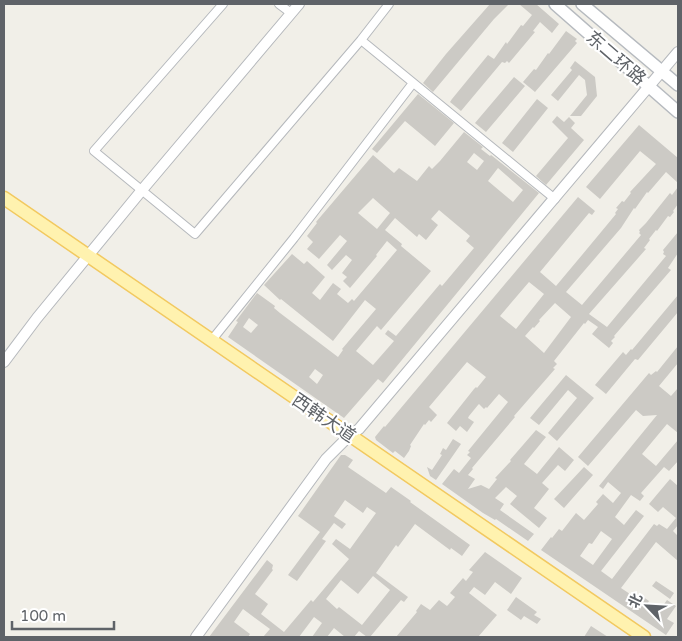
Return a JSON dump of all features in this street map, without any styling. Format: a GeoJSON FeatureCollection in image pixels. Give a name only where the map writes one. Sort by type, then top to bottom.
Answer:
{"type":"FeatureCollection","features":[{"type":"Feature","properties":{"kind":"main road","name":"东二环路"},"geometry":{"type":"LineString","coordinates":[[555,4],[678,112]]}},
{"type":"Feature","properties":{"kind":"main road","name":"东二环路"},"geometry":{"type":"LineString","coordinates":[[582,4],[678,85]]}},
{"type":"Feature","properties":{"kind":"main road","name":"西韩大道"},"geometry":{"type":"LineString","coordinates":[[4,198],[86,258],[634,637]]}},
{"type":"Feature","properties":{"kind":"main road","name":"西韩大道"},"geometry":{"type":"LineString","coordinates":[[4,205],[211,341],[347,438],[644,637]]}},
{"type":"Feature","properties":{"kind":"street"},"geometry":{"type":"LineString","coordinates":[[223,4],[94,152],[195,234],[361,40],[389,4]]}},
{"type":"Feature","properties":{"kind":"street"},"geometry":{"type":"LineString","coordinates":[[279,4],[291,14]]}},
{"type":"Feature","properties":{"kind":"street"},"geometry":{"type":"LineString","coordinates":[[4,362],[142,190],[299,4]]}},
{"type":"Feature","properties":{"kind":"street"},"geometry":{"type":"LineString","coordinates":[[361,40],[555,198]]}},
{"type":"Feature","properties":{"kind":"street"},"geometry":{"type":"LineString","coordinates":[[196,637],[326,459],[359,428],[678,52]]}},
{"type":"Feature","properties":{"kind":"street"},"geometry":{"type":"LineString","coordinates":[[211,341],[294,238],[413,83]]}},
{"type":"Feature","properties":{"kind":"building"},"geometry":{"type":"Polygon","coordinates":[[[490,4],[509,4],[494,19],[433,92],[423,83],[490,4]]]}},
{"type":"Feature","properties":{"kind":"building"},"geometry":{"type":"Polygon","coordinates":[[[519,4],[536,4],[559,24],[552,33],[540,22],[533,31],[535,32],[509,63],[507,61],[505,63],[502,62],[461,111],[450,102],[452,99],[488,55],[494,59],[506,42],[507,44],[521,25],[523,26],[532,15],[519,4]]]}},
{"type":"Feature","properties":{"kind":"building"},"geometry":{"type":"Polygon","coordinates":[[[566,31],[577,39],[575,41],[577,43],[535,92],[523,82],[534,69],[536,70],[566,31]]]}},
{"type":"Feature","properties":{"kind":"building"},"geometry":{"type":"Polygon","coordinates":[[[575,61],[595,77],[597,96],[581,116],[570,116],[587,95],[585,80],[579,75],[558,101],[551,95],[572,70],[570,68],[575,61]]]}},
{"type":"Feature","properties":{"kind":"building"},"geometry":{"type":"Polygon","coordinates":[[[514,77],[525,86],[486,132],[475,123],[514,77]]]}},
{"type":"Feature","properties":{"kind":"building"},"geometry":{"type":"Polygon","coordinates":[[[418,94],[454,123],[435,146],[405,121],[377,153],[372,149],[418,94]]]}},
{"type":"Feature","properties":{"kind":"building"},"geometry":{"type":"Polygon","coordinates":[[[537,99],[548,108],[513,152],[502,143],[537,99]]]}},
{"type":"Feature","properties":{"kind":"building"},"geometry":{"type":"Polygon","coordinates":[[[557,116],[564,122],[569,117],[575,123],[571,128],[584,140],[546,185],[536,176],[568,138],[552,122],[557,116]]]}},
{"type":"Feature","properties":{"kind":"building"},"geometry":{"type":"Polygon","coordinates":[[[639,125],[678,158],[678,183],[666,172],[647,192],[621,228],[566,292],[582,305],[641,235],[639,230],[670,193],[672,195],[678,187],[678,204],[674,212],[656,230],[644,248],[646,249],[589,314],[607,327],[666,256],[663,254],[663,250],[678,232],[678,253],[668,268],[671,270],[614,336],[611,341],[613,343],[609,348],[592,334],[598,327],[588,320],[584,323],[554,361],[557,364],[553,368],[555,369],[514,416],[468,475],[475,479],[468,489],[481,485],[489,489],[497,479],[495,478],[536,430],[546,437],[524,464],[537,474],[559,447],[574,460],[565,471],[558,465],[542,483],[549,489],[534,508],[547,518],[539,528],[510,504],[517,496],[506,487],[495,498],[504,504],[500,510],[534,534],[528,541],[496,519],[483,513],[442,484],[454,469],[459,473],[471,458],[467,455],[470,452],[468,451],[508,402],[499,394],[487,408],[484,409],[479,404],[468,418],[474,422],[467,432],[460,426],[456,431],[447,423],[486,377],[467,362],[429,407],[437,415],[431,422],[429,420],[424,424],[404,458],[395,451],[393,453],[376,440],[375,437],[578,197],[595,211],[592,215],[589,213],[540,272],[556,286],[616,214],[618,209],[616,208],[622,201],[624,202],[630,192],[656,164],[640,151],[600,199],[586,187],[639,125]],[[529,282],[500,316],[516,329],[544,294],[529,282]],[[555,303],[525,336],[544,353],[571,317],[555,303]]]}},
{"type":"Feature","properties":{"kind":"building"},"geometry":{"type":"Polygon","coordinates":[[[464,132],[483,147],[481,149],[539,193],[383,383],[378,379],[344,418],[228,337],[238,322],[236,321],[257,293],[338,357],[342,349],[376,309],[365,300],[333,341],[280,300],[264,285],[292,254],[304,264],[307,261],[325,277],[312,293],[320,300],[333,283],[341,289],[337,294],[348,303],[352,299],[354,301],[397,250],[387,241],[350,288],[343,281],[347,277],[342,273],[352,260],[346,255],[332,270],[327,265],[347,241],[340,235],[319,259],[307,249],[313,242],[307,236],[316,222],[373,155],[394,173],[399,168],[417,181],[429,166],[432,169],[464,132]],[[474,153],[467,162],[477,170],[484,161],[474,153]],[[498,168],[488,181],[513,202],[523,190],[498,168]],[[373,198],[358,213],[377,229],[390,213],[373,198]],[[439,210],[431,219],[438,225],[426,240],[419,234],[417,237],[395,218],[385,230],[431,271],[381,330],[377,326],[356,351],[373,365],[394,341],[385,334],[388,330],[396,336],[440,284],[442,286],[474,248],[466,241],[470,236],[439,210]],[[249,318],[243,327],[251,333],[258,325],[249,318]],[[315,369],[309,377],[317,384],[323,375],[315,369]]]}},
{"type":"Feature","properties":{"kind":"building"},"geometry":{"type":"Polygon","coordinates":[[[678,295],[678,312],[638,360],[635,359],[606,394],[595,385],[623,352],[626,355],[632,350],[678,295]]]}},
{"type":"Feature","properties":{"kind":"building"},"geometry":{"type":"Polygon","coordinates":[[[678,346],[678,363],[659,386],[671,396],[678,388],[678,433],[667,424],[642,454],[656,466],[678,440],[678,461],[669,471],[664,467],[641,493],[644,496],[640,501],[631,495],[615,517],[624,525],[636,510],[644,516],[601,571],[612,579],[654,524],[657,526],[659,524],[667,529],[676,518],[663,507],[658,512],[649,504],[670,479],[678,486],[678,525],[673,531],[678,536],[678,561],[656,542],[621,588],[636,598],[639,594],[649,601],[646,606],[657,614],[667,600],[676,606],[667,619],[674,623],[666,635],[541,550],[559,529],[562,531],[576,513],[584,520],[598,504],[596,502],[603,494],[613,503],[621,493],[608,482],[603,489],[599,486],[657,415],[643,416],[636,410],[588,466],[578,457],[649,373],[651,375],[657,372],[678,346]],[[601,531],[580,556],[593,565],[612,539],[601,531]]]}},
{"type":"Feature","properties":{"kind":"building"},"geometry":{"type":"Polygon","coordinates":[[[566,375],[594,398],[557,441],[548,433],[577,398],[568,390],[539,425],[530,418],[566,375]]]}},
{"type":"Feature","properties":{"kind":"building"},"geometry":{"type":"Polygon","coordinates":[[[453,439],[461,444],[436,480],[430,476],[427,467],[432,470],[442,455],[440,454],[443,448],[446,450],[453,439]]]}},
{"type":"Feature","properties":{"kind":"building"},"geometry":{"type":"Polygon","coordinates":[[[341,455],[345,455],[353,460],[348,467],[386,493],[391,487],[470,545],[462,556],[451,548],[450,550],[415,524],[398,547],[396,545],[376,573],[408,597],[404,602],[401,600],[370,637],[359,631],[354,637],[345,637],[334,628],[327,637],[312,637],[322,623],[314,617],[299,637],[263,637],[270,629],[243,609],[234,622],[250,634],[248,637],[209,637],[267,560],[273,565],[273,570],[255,594],[268,604],[261,614],[284,632],[311,600],[313,602],[349,559],[332,544],[336,539],[350,549],[376,513],[367,507],[363,513],[345,500],[334,516],[346,524],[342,529],[334,523],[322,539],[326,541],[297,581],[288,575],[320,532],[298,516],[341,455]],[[373,576],[358,594],[341,580],[326,599],[337,609],[339,607],[362,625],[390,590],[373,576]]]}},
{"type":"Feature","properties":{"kind":"building"},"geometry":{"type":"Polygon","coordinates":[[[584,467],[593,475],[564,508],[554,499],[584,467]]]}},
{"type":"Feature","properties":{"kind":"building"},"geometry":{"type":"Polygon","coordinates":[[[485,552],[522,578],[511,594],[495,582],[485,595],[474,587],[469,593],[497,615],[478,637],[396,637],[417,612],[421,604],[430,610],[439,600],[447,606],[455,597],[450,593],[463,578],[466,581],[473,572],[469,570],[485,552]]]}},
{"type":"Feature","properties":{"kind":"building"},"geometry":{"type":"Polygon","coordinates":[[[656,581],[674,593],[670,599],[652,586],[656,581]]]}},
{"type":"Feature","properties":{"kind":"building"},"geometry":{"type":"Polygon","coordinates":[[[516,597],[537,612],[534,615],[541,619],[537,624],[524,616],[521,620],[507,610],[516,597]]]}},
{"type":"Feature","properties":{"kind":"building"},"geometry":{"type":"Polygon","coordinates":[[[591,626],[608,637],[584,637],[591,626]]]}}]}
